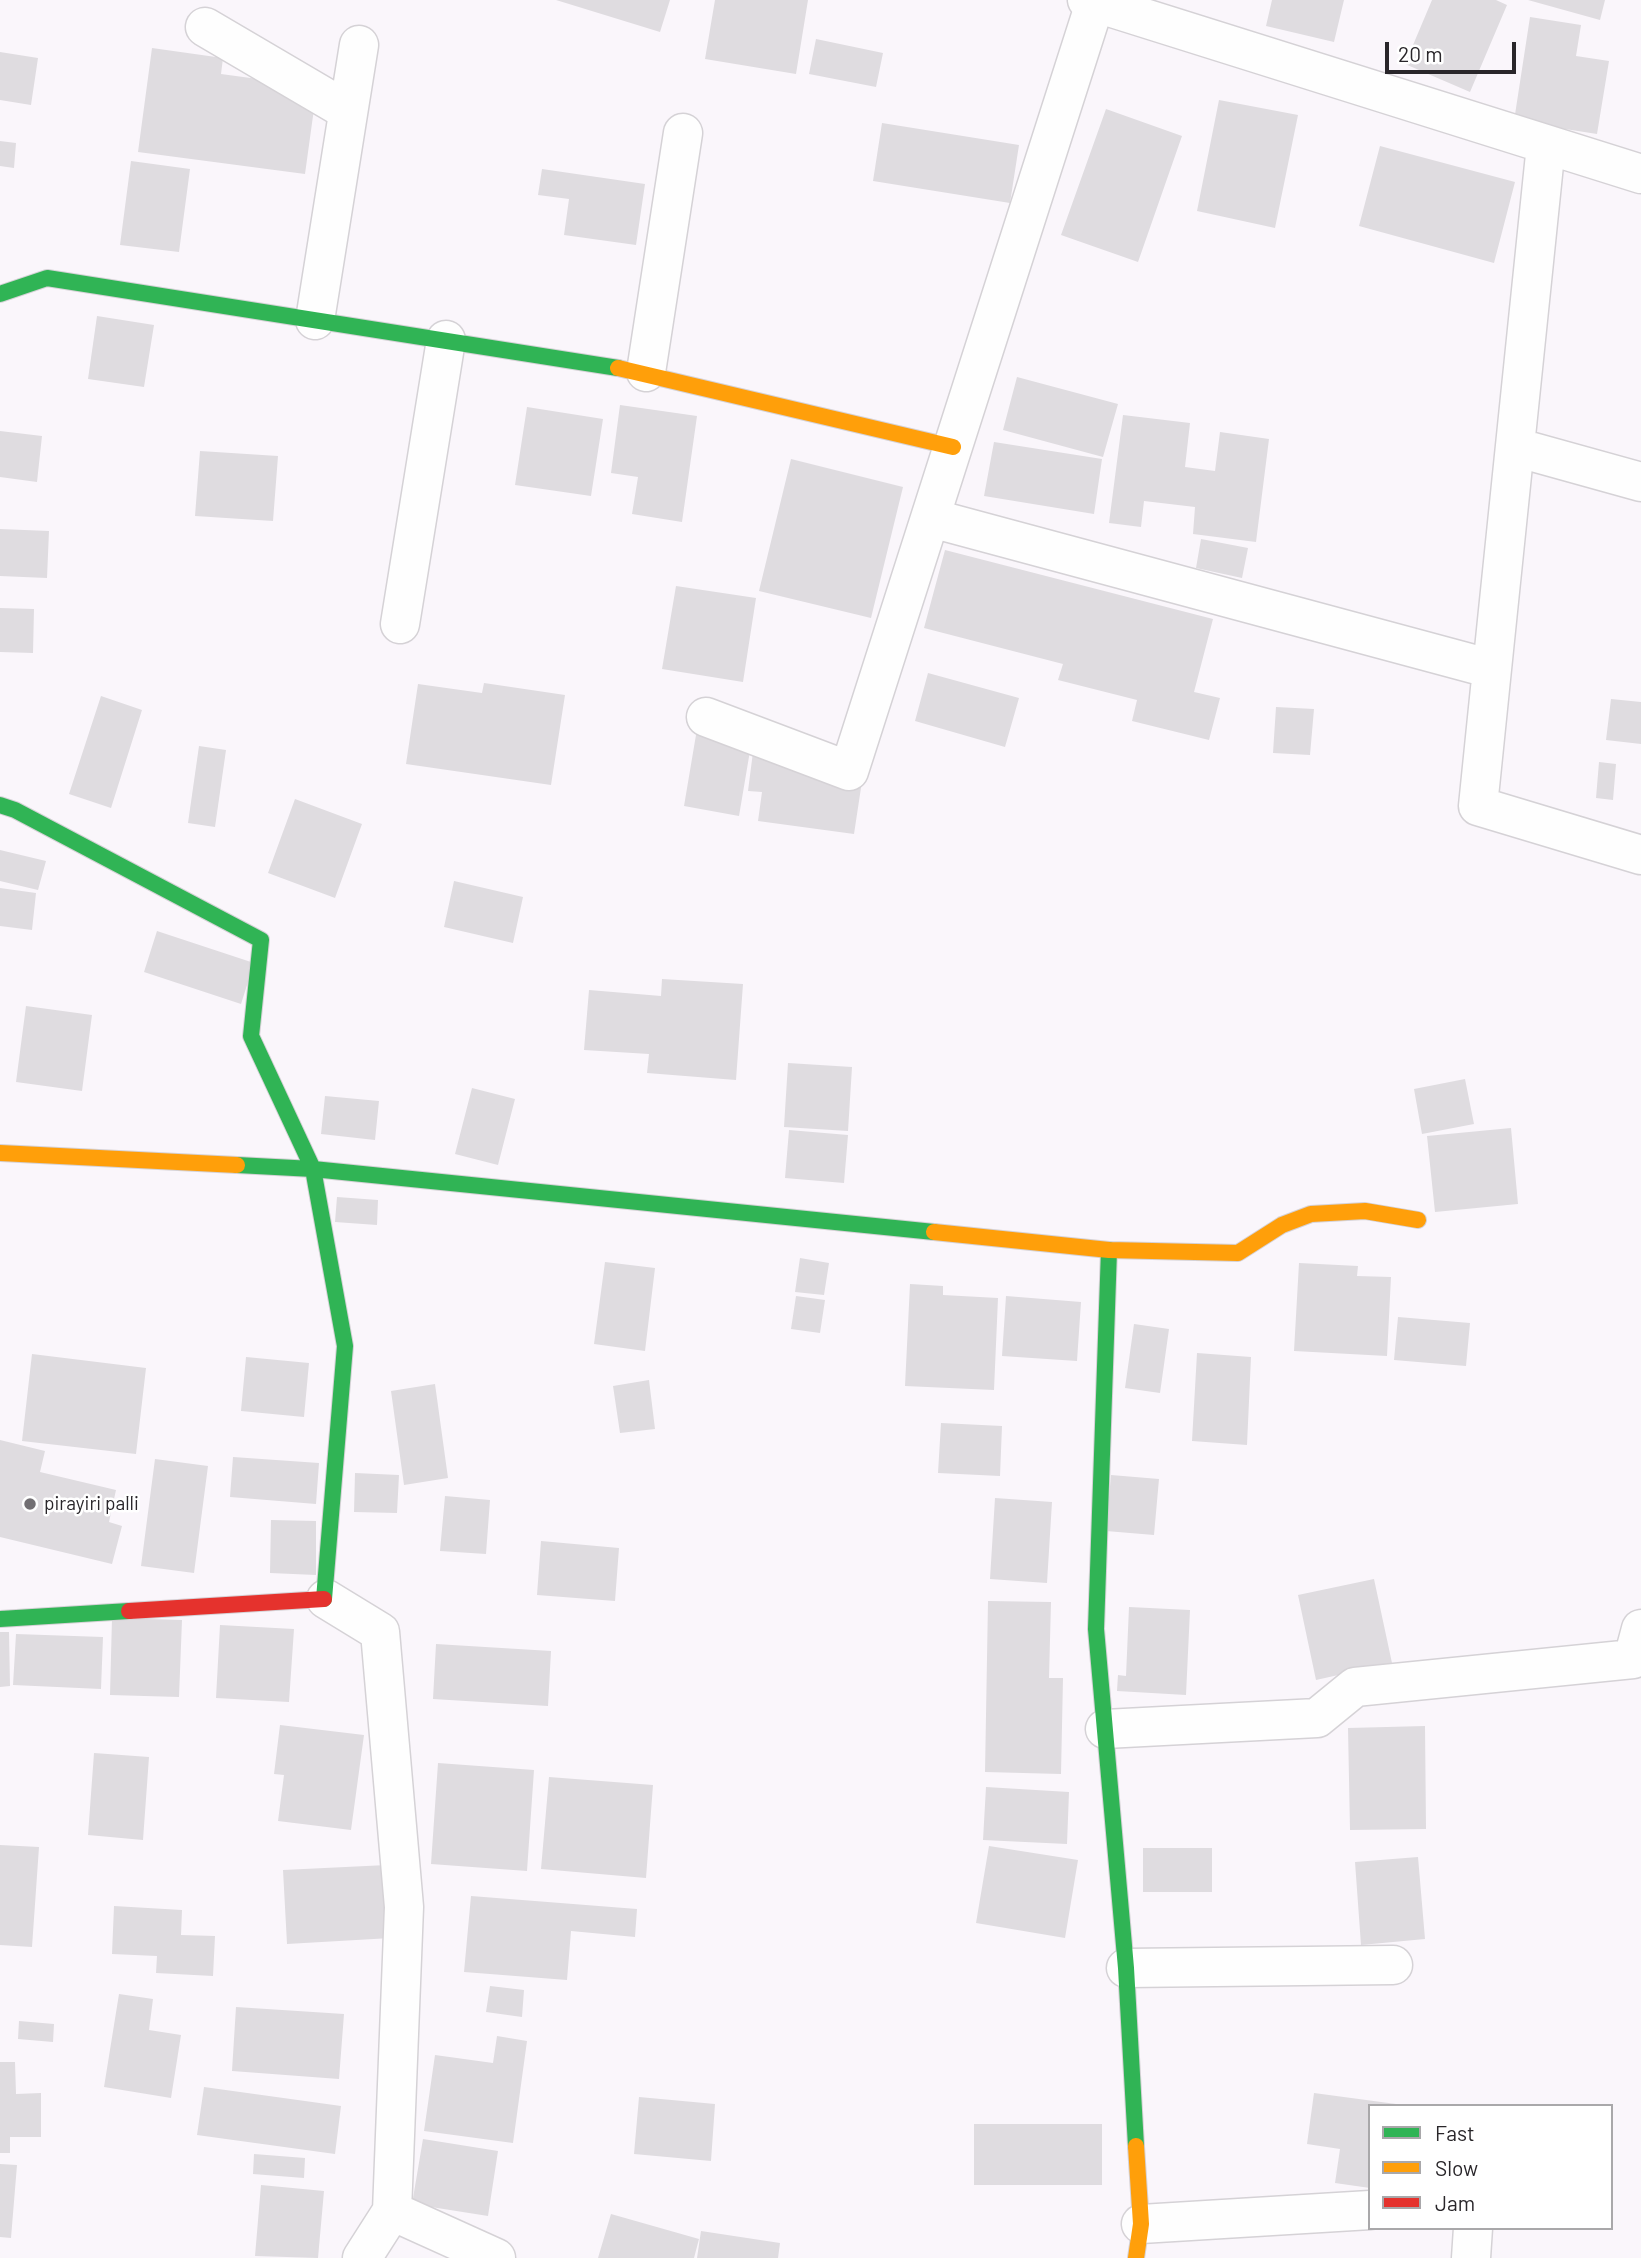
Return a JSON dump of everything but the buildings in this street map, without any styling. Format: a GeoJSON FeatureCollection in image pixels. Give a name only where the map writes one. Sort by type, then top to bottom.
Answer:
{"type":"FeatureCollection","features":[{"type":"Feature","properties":{"kind":"street"},"geometry":{"type":"LineString","coordinates":[[706,718],[849,771],[1093,1],[1641,174]]}},
{"type":"Feature","properties":{"kind":"street"},"geometry":{"type":"LineString","coordinates":[[205,27],[348,111]]}},
{"type":"Feature","properties":{"kind":"street"},"geometry":{"type":"LineString","coordinates":[[315,320],[359,45]]}},
{"type":"Feature","properties":{"kind":"street"},"geometry":{"type":"LineString","coordinates":[[646,372],[683,133]]}},
{"type":"Feature","properties":{"kind":"street"},"geometry":{"type":"LineString","coordinates":[[1546,145],[1478,806],[1641,855]]}},
{"type":"Feature","properties":{"kind":"street"},"geometry":{"type":"LineString","coordinates":[[0,294],[47,278],[646,372],[953,447]]}},
{"type":"Feature","properties":{"kind":"street"},"geometry":{"type":"LineString","coordinates":[[401,624],[446,340]]}},
{"type":"Feature","properties":{"kind":"street"},"geometry":{"type":"LineString","coordinates":[[1515,447],[1641,482]]}},
{"type":"Feature","properties":{"kind":"street"},"geometry":{"type":"LineString","coordinates":[[930,518],[1492,669]]}},
{"type":"Feature","properties":{"kind":"street"},"geometry":{"type":"LineString","coordinates":[[0,805],[15,810],[261,940],[251,1036],[313,1169],[345,1346],[326,1599]]}},
{"type":"Feature","properties":{"kind":"street"},"geometry":{"type":"LineString","coordinates":[[0,1153],[313,1169],[1109,1250],[1238,1253],[1282,1225],[1311,1214],[1365,1211],[1418,1220]]}},
{"type":"Feature","properties":{"kind":"street"},"geometry":{"type":"LineString","coordinates":[[1109,1250],[1096,1629],[1126,1968],[1139,2241],[1368,2210]]}},
{"type":"Feature","properties":{"kind":"street"},"geometry":{"type":"LineString","coordinates":[[0,1619],[326,1599],[380,1632],[404,1907],[392,2211],[362,2258]]}},
{"type":"Feature","properties":{"kind":"street"},"geometry":{"type":"LineString","coordinates":[[1105,1729],[1317,1718],[1355,1687],[1633,1659],[1641,1629]]}},
{"type":"Feature","properties":{"kind":"street"},"geometry":{"type":"LineString","coordinates":[[1126,1968],[1393,1965]]}},
{"type":"Feature","properties":{"kind":"street"},"geometry":{"type":"LineString","coordinates":[[392,2211],[496,2258]]}},
{"type":"Feature","properties":{"kind":"street"},"geometry":{"type":"LineString","coordinates":[[1471,2258],[1473,2230]]}},
{"type":"Feature","properties":{"kind":"traffic: fast"},"geometry":{"type":"LineString","coordinates":[[0,294],[47,278],[618,368]]}},
{"type":"Feature","properties":{"kind":"traffic: fast"},"geometry":{"type":"LineString","coordinates":[[0,805],[15,810],[261,940],[251,1036],[313,1169],[345,1346],[324,1599]]}},
{"type":"Feature","properties":{"kind":"traffic: fast"},"geometry":{"type":"LineString","coordinates":[[237,1165],[313,1169],[934,1232]]}},
{"type":"Feature","properties":{"kind":"traffic: fast"},"geometry":{"type":"LineString","coordinates":[[1109,1250],[1096,1629],[1126,1968],[1136,2146]]}},
{"type":"Feature","properties":{"kind":"traffic: fast"},"geometry":{"type":"LineString","coordinates":[[0,1619],[129,1611]]}},
{"type":"Feature","properties":{"kind":"traffic: slow"},"geometry":{"type":"LineString","coordinates":[[618,368],[953,447]]}},
{"type":"Feature","properties":{"kind":"traffic: slow"},"geometry":{"type":"LineString","coordinates":[[0,1153],[237,1165]]}},
{"type":"Feature","properties":{"kind":"traffic: slow"},"geometry":{"type":"LineString","coordinates":[[934,1232],[1109,1250],[1238,1253],[1282,1225],[1311,1214],[1365,1211],[1418,1220]]}},
{"type":"Feature","properties":{"kind":"traffic: slow"},"geometry":{"type":"LineString","coordinates":[[1136,2146],[1141,2224],[1136,2258]]}},
{"type":"Feature","properties":{"kind":"traffic: jam"},"geometry":{"type":"LineString","coordinates":[[129,1611],[324,1599]]}},
{"type":"Feature","properties":{"kind":"place","name":"pirayiri palli"},"geometry":{"type":"Point","coordinates":[30,1504]}}]}
